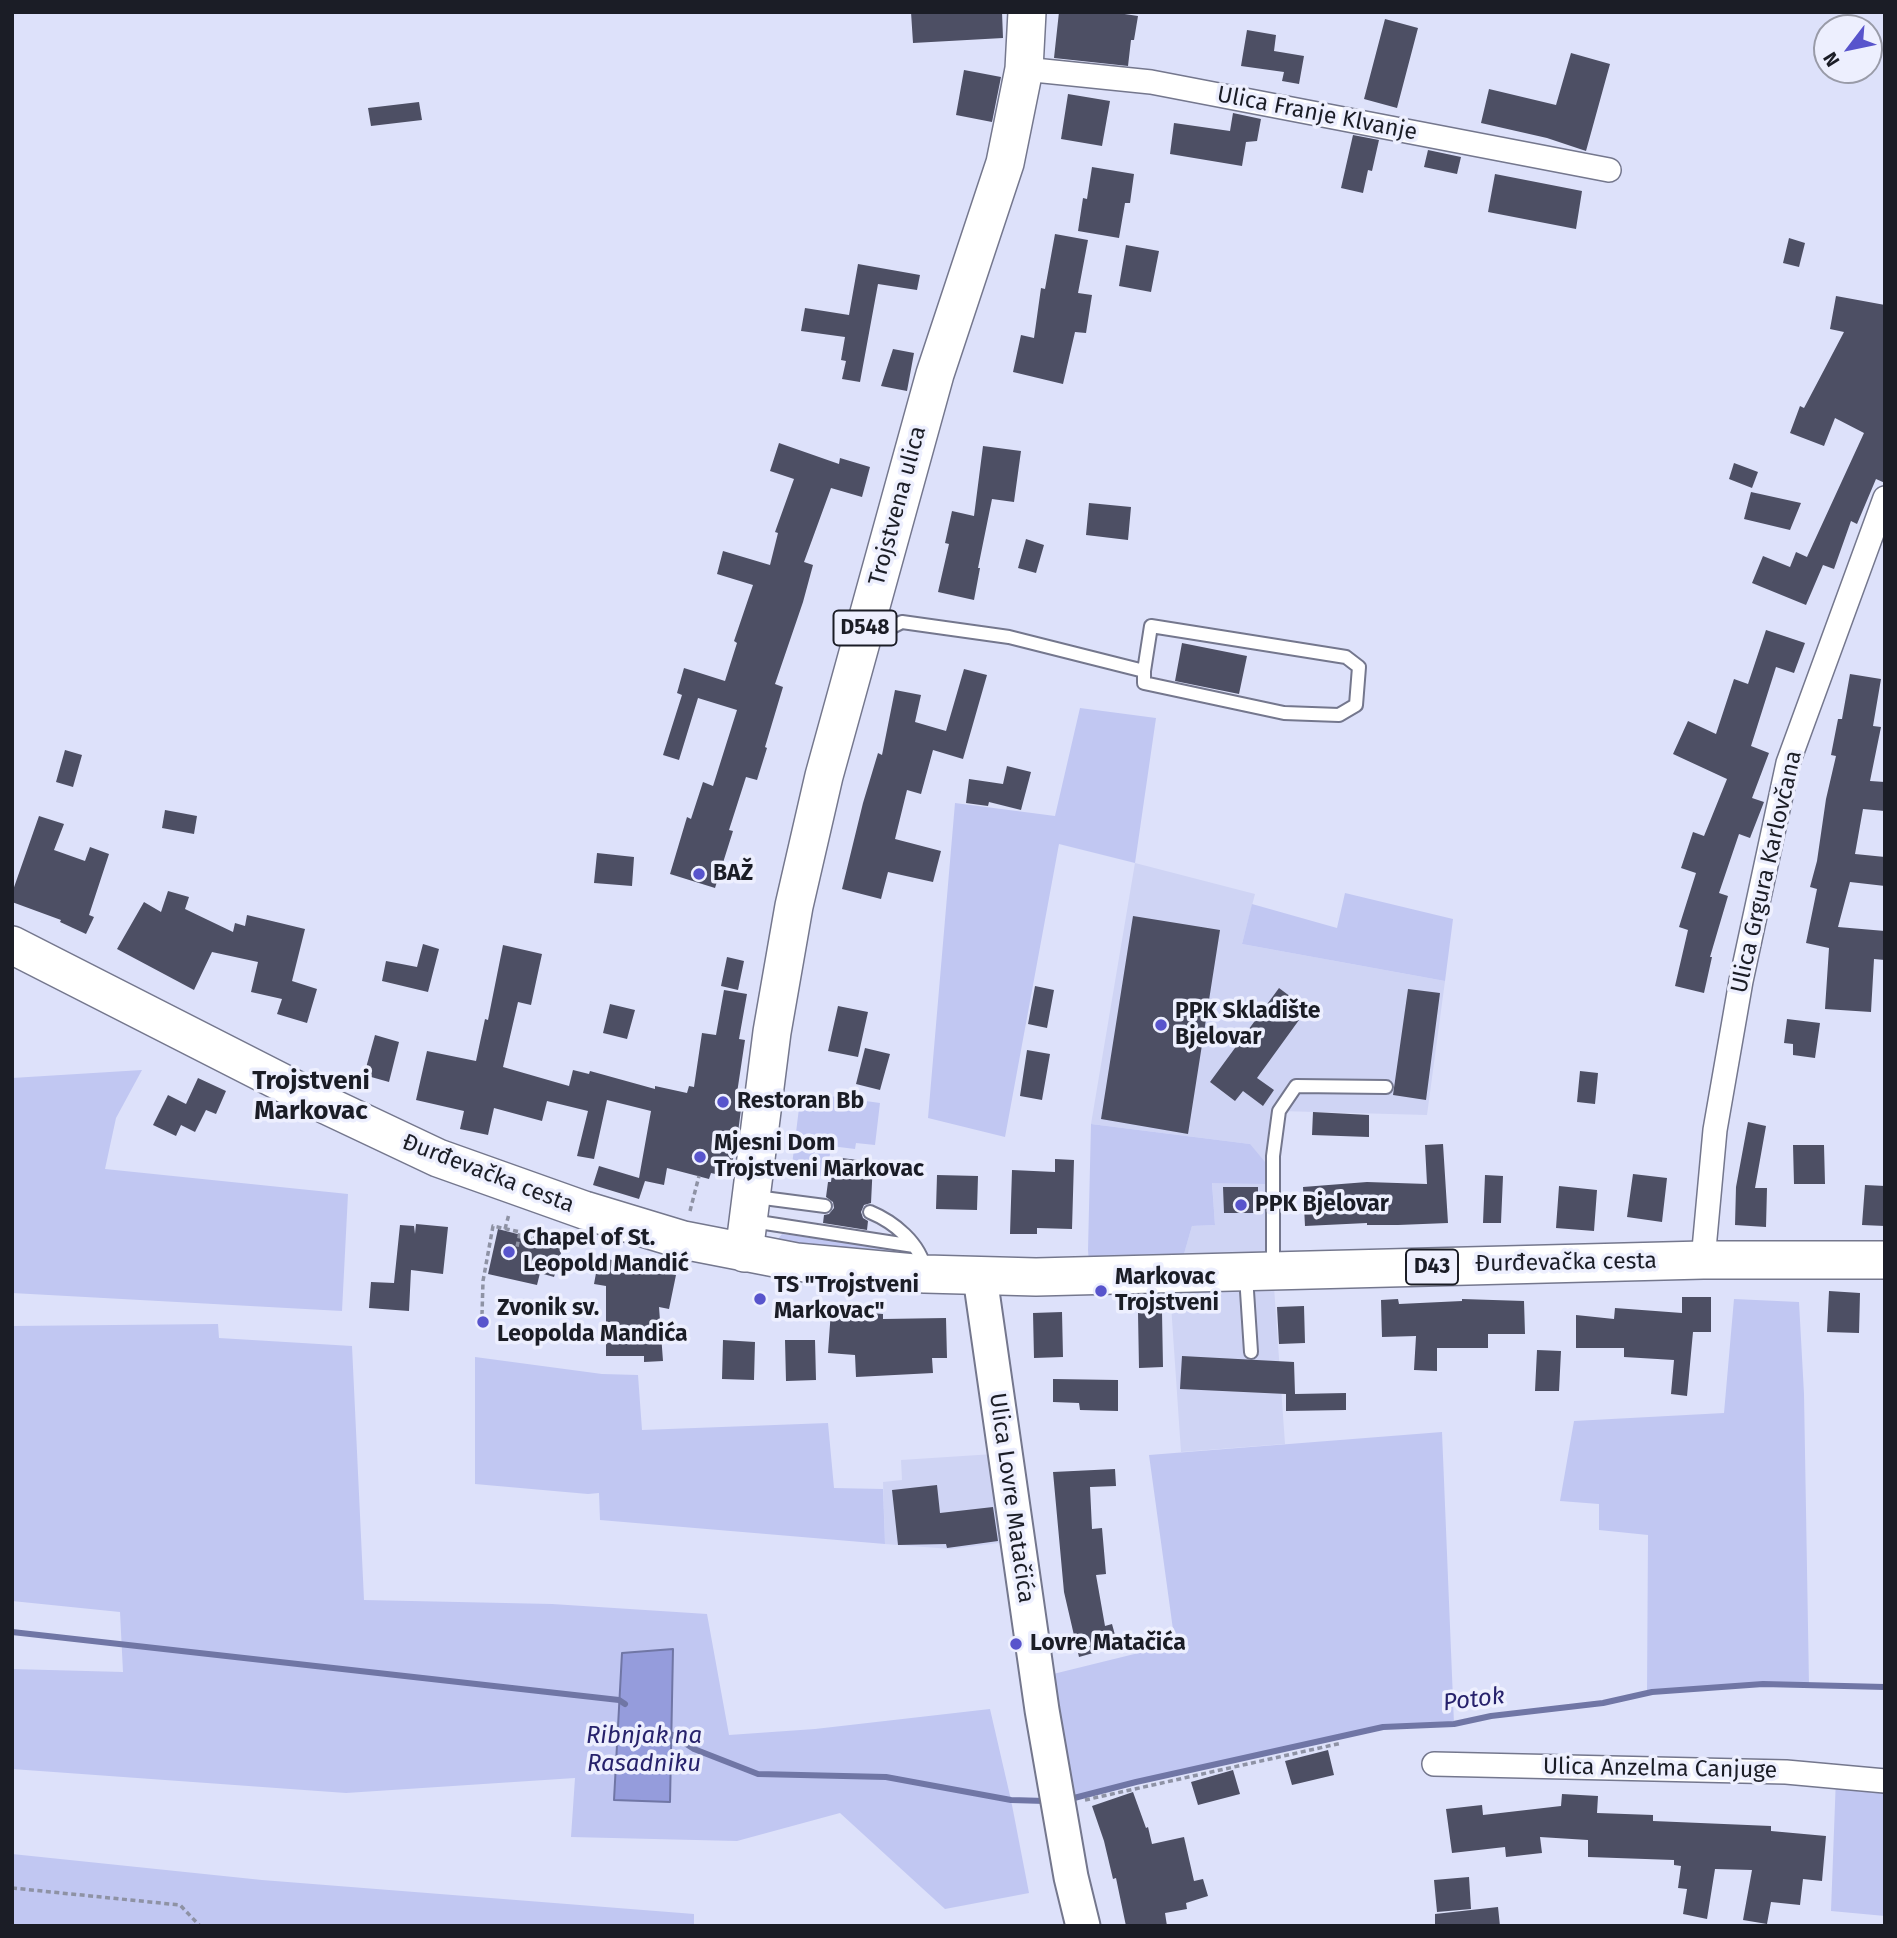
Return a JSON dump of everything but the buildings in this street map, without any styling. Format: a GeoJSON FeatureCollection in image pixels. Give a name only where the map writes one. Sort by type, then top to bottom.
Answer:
{"type":"FeatureCollection","features":[{"type":"Feature","properties":{"kind":"main road","name":"Trojstvena ulica"},"geometry":{"type":"LineString","coordinates":[[749,1212],[772,1032],[794,906],[824,776],[935,374],[1005,163],[1024,69],[1027,12]]}},
{"type":"Feature","properties":{"kind":"main road","name":"Đurđevačka cesta"},"geometry":{"type":"LineString","coordinates":[[12,945],[328,1106],[438,1158],[522,1190],[686,1227],[749,1212],[853,1269],[920,1260],[980,1277],[1703,1260],[1885,1260]]}},
{"type":"Feature","properties":{"kind":"main road"},"geometry":{"type":"LineString","coordinates":[[686,1227],[704,1233],[728,1216],[749,1212]]}},
{"type":"Feature","properties":{"kind":"main road","name":"Ulica Lovre Matačića"},"geometry":{"type":"LineString","coordinates":[[980,1277],[1042,1710],[1083,1926]]}},
{"type":"Feature","properties":{"kind":"street","name":"Ulica Franje Klvanje"},"geometry":{"type":"LineString","coordinates":[[1024,69],[1151,82],[1609,170]]}},
{"type":"Feature","properties":{"kind":"street","name":"Ulica Grgura Karlovčana"},"geometry":{"type":"LineString","coordinates":[[1703,1260],[1720,1103],[1741,981],[1788,763],[1885,498]]}},
{"type":"Feature","properties":{"kind":"street","name":"Ulica Anzelma Canjuge"},"geometry":{"type":"LineString","coordinates":[[1434,1764],[1786,1772],[1885,1781]]}},
{"type":"Feature","properties":{"kind":"lane"},"geometry":{"type":"LineString","coordinates":[[861,643],[902,622],[1009,636],[1143,671]]}},
{"type":"Feature","properties":{"kind":"lane"},"geometry":{"type":"LineString","coordinates":[[1151,626],[1346,657],[1359,667],[1356,705],[1339,715],[1284,713],[1144,683],[1143,671],[1151,626]]}},
{"type":"Feature","properties":{"kind":"lane"},"geometry":{"type":"LineString","coordinates":[[1251,1352],[1279,1111],[1296,1086],[1386,1087]]}},
{"type":"Feature","properties":{"kind":"lane"},"geometry":{"type":"LineString","coordinates":[[749,1212],[825,1206]]}},
{"type":"Feature","properties":{"kind":"lane"},"geometry":{"type":"LineString","coordinates":[[870,1212],[887,1219],[920,1260]]}},
{"type":"Feature","properties":{"kind":"path"},"geometry":{"type":"LineString","coordinates":[[686,1227],[699,1176]]}},
{"type":"Feature","properties":{"kind":"path"},"geometry":{"type":"LineString","coordinates":[[505,1229],[511,1205]]}},
{"type":"Feature","properties":{"kind":"path"},"geometry":{"type":"LineString","coordinates":[[482,1315],[483,1281],[494,1226],[520,1232],[517,1247]]}},
{"type":"Feature","properties":{"kind":"path"},"geometry":{"type":"LineString","coordinates":[[1059,1806],[1342,1744]]}},
{"type":"Feature","properties":{"kind":"path"},"geometry":{"type":"LineString","coordinates":[[12,1888],[180,1905],[200,1926]]}},
{"type":"Feature","properties":{"kind":"shaded area"},"geometry":{"type":"Polygon","coordinates":[[[1080,708],[1156,718],[1135,863],[1059,844],[1005,1137],[928,1118],[955,803],[1055,816],[1080,708]]]}},
{"type":"Feature","properties":{"kind":"shaded area"},"geometry":{"type":"Polygon","coordinates":[[[1135,863],[1255,894],[1242,944],[1445,981],[1427,1115],[1279,1111],[1273,1271],[1184,1273],[1184,1254],[1192,1226],[1215,1225],[1212,1182],[1250,1144],[1091,1124],[1135,863]]]}},
{"type":"Feature","properties":{"kind":"shaded area"},"geometry":{"type":"Polygon","coordinates":[[[1345,893],[1453,919],[1445,981],[1242,944],[1252,904],[1337,928],[1345,893]]]}},
{"type":"Feature","properties":{"kind":"shaded area"},"geometry":{"type":"Polygon","coordinates":[[[142,1070],[116,1118],[105,1169],[348,1194],[342,1311],[12,1293],[12,1078],[142,1070]]]}},
{"type":"Feature","properties":{"kind":"shaded area"},"geometry":{"type":"Polygon","coordinates":[[[801,1092],[880,1103],[875,1145],[856,1143],[855,1149],[831,1146],[827,1177],[791,1173],[801,1092]]]}},
{"type":"Feature","properties":{"kind":"shaded area"},"geometry":{"type":"Polygon","coordinates":[[[1091,1124],[1250,1144],[1265,1162],[1266,1184],[1212,1183],[1215,1225],[1192,1226],[1184,1254],[1184,1273],[1090,1276],[1088,1250],[1091,1124]]]}},
{"type":"Feature","properties":{"kind":"shaded area"},"geometry":{"type":"Polygon","coordinates":[[[782,1234],[901,1250],[904,1256],[779,1243],[777,1240],[782,1234]]]}},
{"type":"Feature","properties":{"kind":"shaded area"},"geometry":{"type":"Polygon","coordinates":[[[1274,1287],[1285,1444],[1181,1452],[1170,1290],[1274,1287]]]}},
{"type":"Feature","properties":{"kind":"shaded area"},"geometry":{"type":"Polygon","coordinates":[[[1734,1299],[1799,1302],[1804,1394],[1809,1685],[1763,1684],[1647,1693],[1648,1535],[1599,1530],[1599,1504],[1560,1501],[1574,1421],[1724,1413],[1734,1299]]]}},
{"type":"Feature","properties":{"kind":"shaded area"},"geometry":{"type":"Polygon","coordinates":[[[218,1324],[219,1338],[352,1346],[364,1600],[552,1604],[707,1614],[729,1735],[815,1729],[990,1709],[1029,1893],[945,1909],[840,1813],[737,1841],[571,1837],[575,1778],[346,1793],[12,1769],[12,1669],[123,1672],[120,1612],[12,1601],[12,1326],[218,1324]]]}},
{"type":"Feature","properties":{"kind":"shaded area"},"geometry":{"type":"Polygon","coordinates":[[[475,1357],[602,1374],[638,1375],[642,1430],[828,1423],[834,1488],[883,1489],[885,1544],[600,1520],[599,1493],[475,1484],[475,1357]]]}},
{"type":"Feature","properties":{"kind":"shaded area"},"geometry":{"type":"Polygon","coordinates":[[[1442,1432],[1454,1724],[1383,1727],[1074,1798],[1037,1678],[1175,1644],[1149,1455],[1442,1432]]]}},
{"type":"Feature","properties":{"kind":"shaded area"},"geometry":{"type":"Polygon","coordinates":[[[994,1454],[1007,1542],[951,1549],[885,1544],[883,1482],[902,1480],[901,1460],[994,1454]]]}},
{"type":"Feature","properties":{"kind":"shaded area"},"geometry":{"type":"Polygon","coordinates":[[[1836,1777],[1885,1781],[1885,1916],[1831,1911],[1836,1777]]]}},
{"type":"Feature","properties":{"kind":"shaded area"},"geometry":{"type":"Polygon","coordinates":[[[12,1854],[262,1880],[694,1914],[694,1926],[12,1926],[12,1854]]]}},
{"type":"Feature","properties":{"kind":"water","name":"Ribnjak na Rasadniku"},"geometry":{"type":"Polygon","coordinates":[[[673,1649],[670,1802],[614,1800],[622,1653],[673,1649]]]}},
{"type":"Feature","properties":{"kind":"waterway"},"geometry":{"type":"LineString","coordinates":[[12,1632],[619,1700],[625,1704]]}},
{"type":"Feature","properties":{"kind":"waterway","name":"Potok"},"geometry":{"type":"LineString","coordinates":[[1074,1798],[1383,1727],[1454,1724],[1491,1716],[1603,1703],[1652,1692],[1763,1684],[1885,1687]]}},
{"type":"Feature","properties":{"kind":"waterway"},"geometry":{"type":"LineString","coordinates":[[666,1731],[694,1749],[758,1774],[886,1777],[1011,1800],[1045,1801]]}},
{"type":"Feature","properties":{"kind":"place","name":"BAŽ"},"geometry":{"type":"Point","coordinates":[699,874]}},
{"type":"Feature","properties":{"kind":"place","name":"PPK Skladište Bjelovar"},"geometry":{"type":"Point","coordinates":[1161,1025]}},
{"type":"Feature","properties":{"kind":"place","name":"Restoran Bb"},"geometry":{"type":"Point","coordinates":[723,1102]}},
{"type":"Feature","properties":{"kind":"place","name":"Mjesni Dom Trojstveni Markovac"},"geometry":{"type":"Point","coordinates":[700,1157]}},
{"type":"Feature","properties":{"kind":"place","name":"PPK Bjelovar"},"geometry":{"type":"Point","coordinates":[1241,1205]}},
{"type":"Feature","properties":{"kind":"place","name":"Chapel of St. Leopold Mandić"},"geometry":{"type":"Point","coordinates":[509,1252]}},
{"type":"Feature","properties":{"kind":"place","name":"Markovac Trojstveni"},"geometry":{"type":"Point","coordinates":[1101,1291]}},
{"type":"Feature","properties":{"kind":"place","name":"TS \"Trojstveni Markovac\""},"geometry":{"type":"Point","coordinates":[760,1299]}},
{"type":"Feature","properties":{"kind":"place","name":"Zvonik sv. Leopolda Mandića"},"geometry":{"type":"Point","coordinates":[483,1322]}},
{"type":"Feature","properties":{"kind":"place","name":"Lovre Matačića"},"geometry":{"type":"Point","coordinates":[1016,1644]}},
{"type":"Feature","properties":{"kind":"district","name":"Trojstveni Markovac"},"geometry":{"type":"Point","coordinates":[311,1097]}}]}
